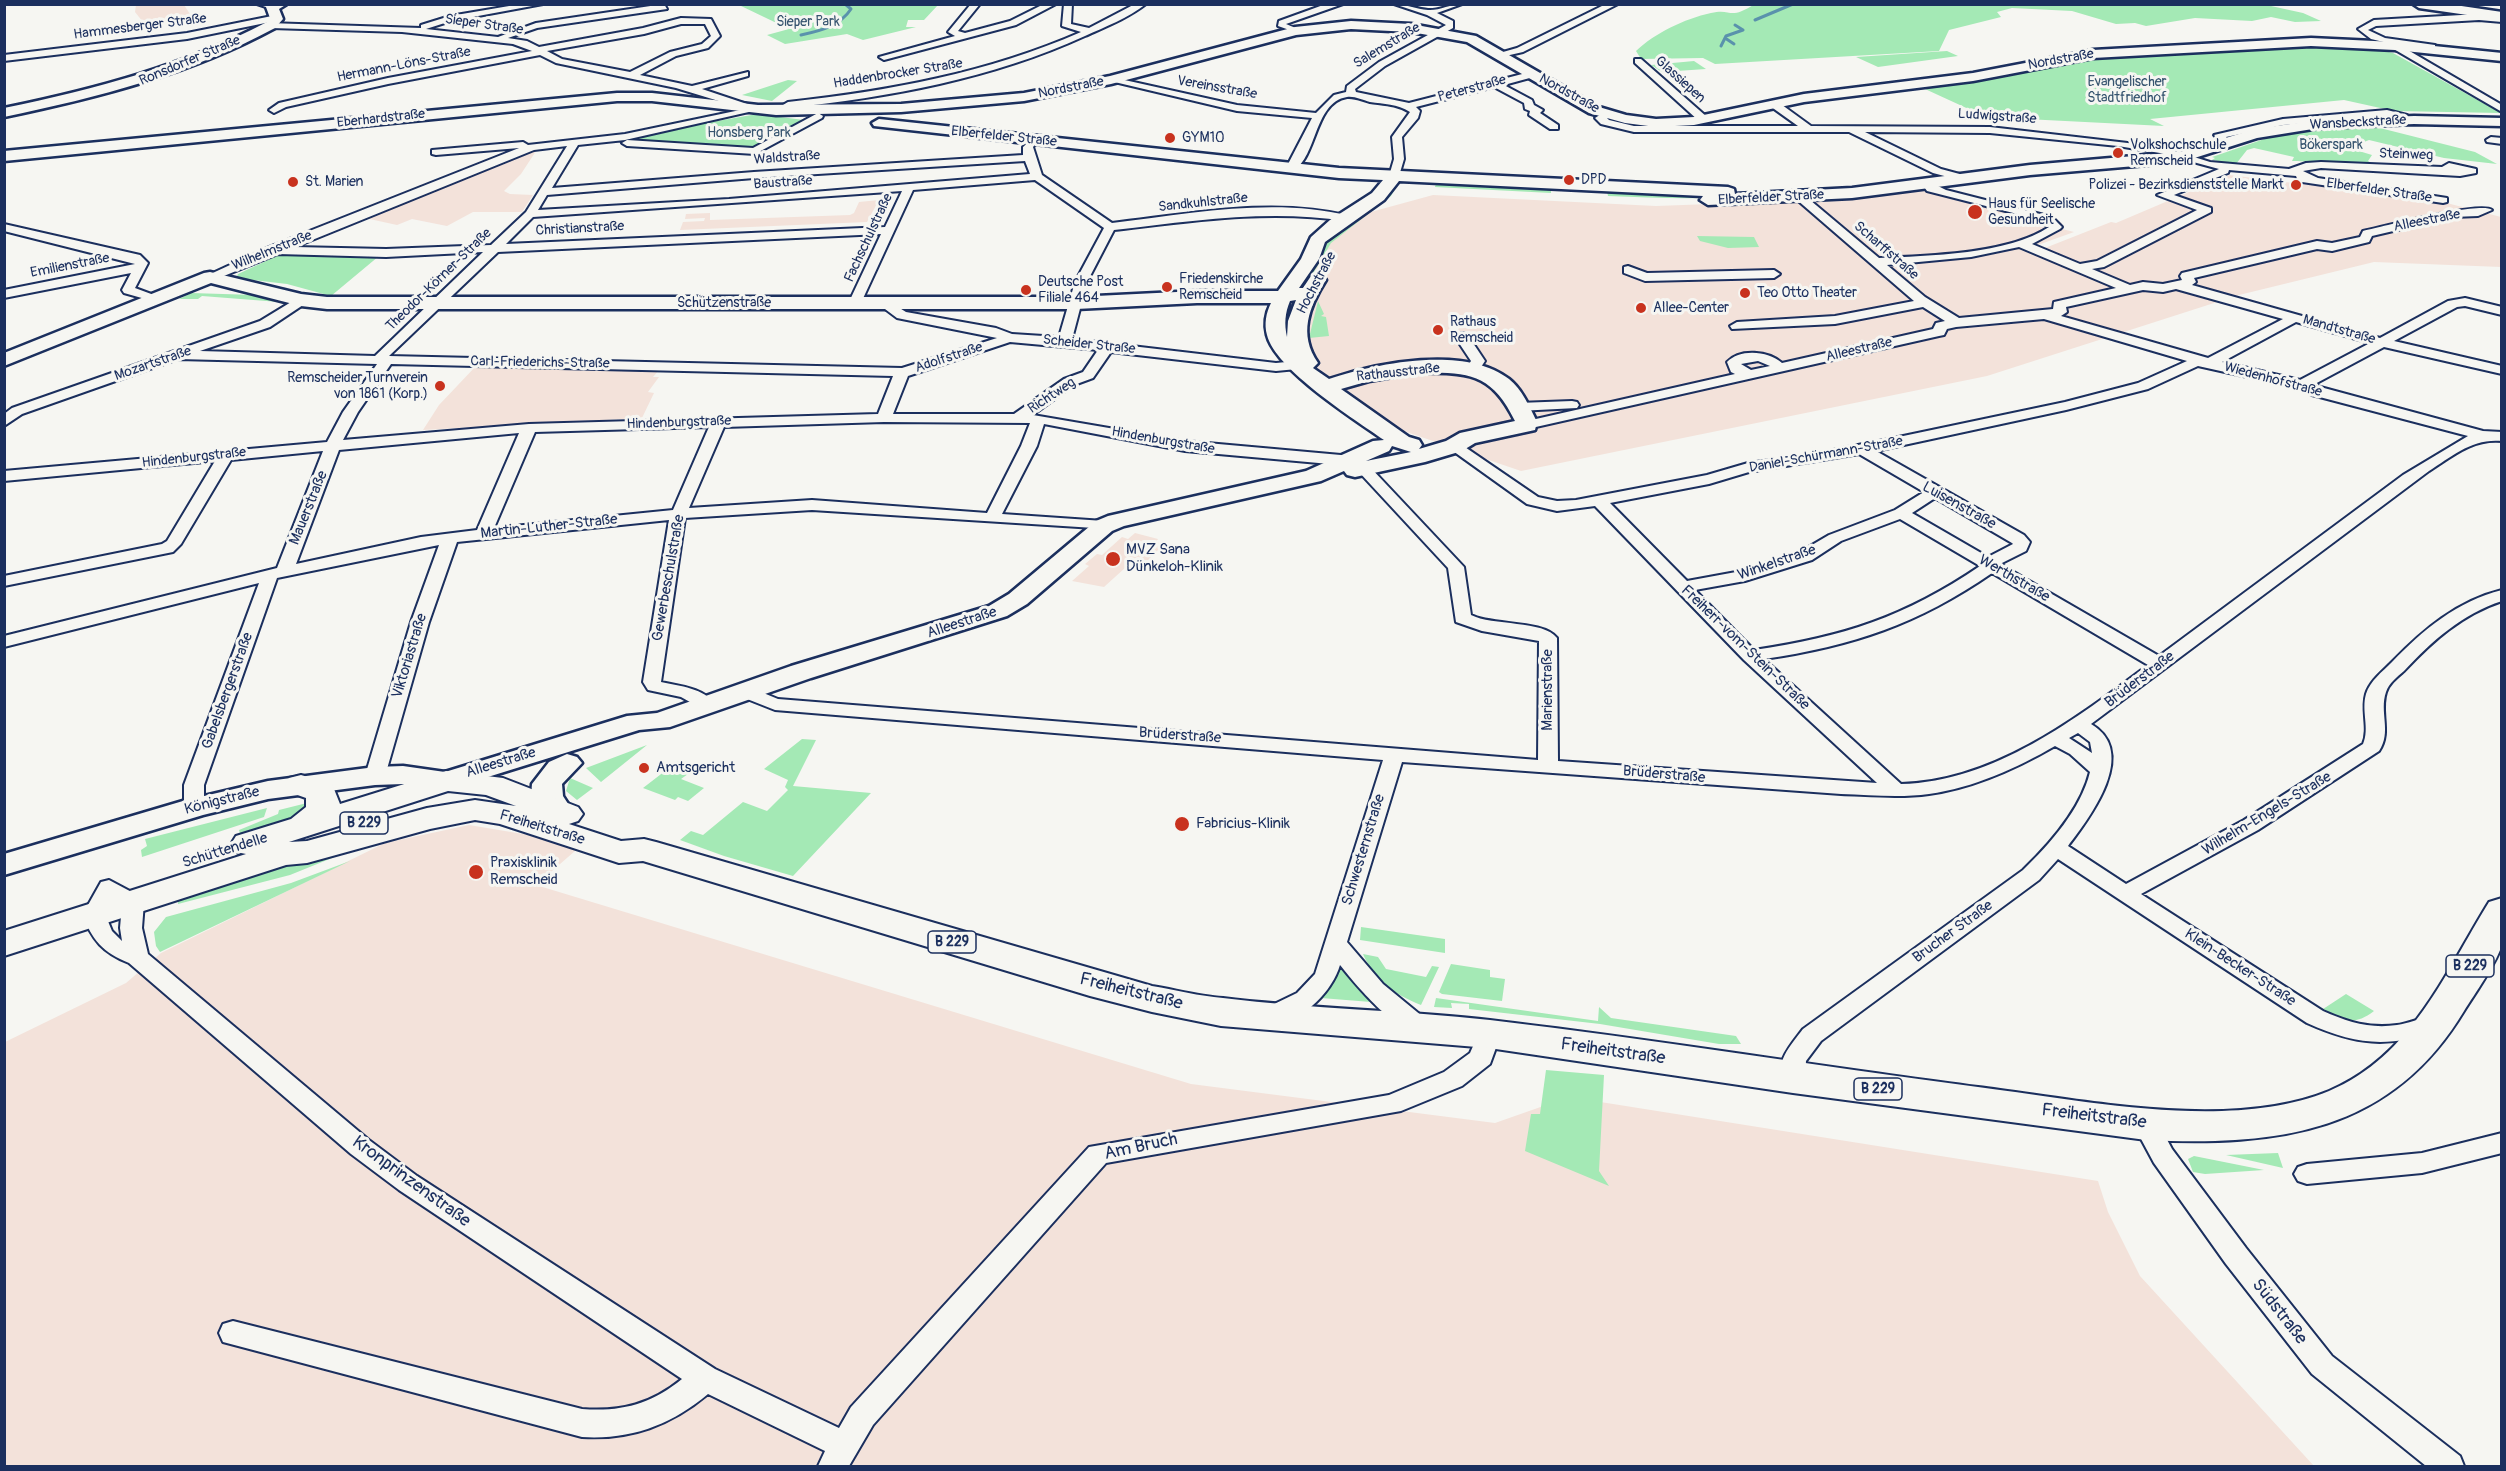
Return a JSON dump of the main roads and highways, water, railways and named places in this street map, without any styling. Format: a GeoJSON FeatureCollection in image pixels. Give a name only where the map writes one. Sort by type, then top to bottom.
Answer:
{"type":"FeatureCollection","features":[{"type":"Feature","properties":{"kind":"main road"},"geometry":{"type":"LineString","coordinates":[[301,785],[320,791],[324,797],[324,806],[303,826]]}},
{"type":"Feature","properties":{"kind":"main road","name":"Schüttendelle"},"geometry":{"type":"LineString","coordinates":[[4,944],[303,826],[460,798]]}},
{"type":"Feature","properties":{"kind":"main road","name":"Schüttendelle"},"geometry":{"type":"LineString","coordinates":[[4,926],[112,901],[283,854],[307,852],[460,798]]}},
{"type":"Feature","properties":{"kind":"main road","name":"Freiheitstraße"},"geometry":{"type":"LineString","coordinates":[[460,798],[557,810],[636,839],[644,850]]}},
{"type":"Feature","properties":{"kind":"main road","name":"Freiheitstraße"},"geometry":{"type":"LineString","coordinates":[[460,798],[620,852],[644,850],[1090,983],[1152,999],[1263,1017],[1489,1034],[1793,1078],[2146,1124],[2229,1126],[2309,1115],[2340,1103],[2383,1078],[2406,1060],[2438,1021],[2502,910]]}},
{"type":"Feature","properties":{"kind":"waterway"},"geometry":{"type":"LineString","coordinates":[[801,35],[841,20],[851,9],[845,4]]}},
{"type":"Feature","properties":{"kind":"waterway","name":"Glassiepen"},"geometry":{"type":"LineString","coordinates":[[1755,20],[1793,4]]}},
{"type":"Feature","properties":{"kind":"waterway","name":"Glassiepen"},"geometry":{"type":"LineString","coordinates":[[1725,38],[1743,30],[1735,25]]}},
{"type":"Feature","properties":{"kind":"waterway","name":"Glassiepen"},"geometry":{"type":"LineString","coordinates":[[1721,46],[1725,38]]}},
{"type":"Feature","properties":{"kind":"waterway","name":"Glassiepen"},"geometry":{"type":"LineString","coordinates":[[1725,38],[1734,44]]}},
{"type":"Feature","properties":{"kind":"place","name":"GYM10"},"geometry":{"type":"Point","coordinates":[1170,138]}},
{"type":"Feature","properties":{"kind":"place","name":"Volkshochschule Remscheid"},"geometry":{"type":"Point","coordinates":[2118,153]}},
{"type":"Feature","properties":{"kind":"place","name":"DPD"},"geometry":{"type":"Point","coordinates":[1569,180]}},
{"type":"Feature","properties":{"kind":"place","name":"St. Marien"},"geometry":{"type":"Point","coordinates":[293,182]}},
{"type":"Feature","properties":{"kind":"place","name":"Polizei - Bezirksdienststelle Markt"},"geometry":{"type":"Point","coordinates":[2296,185]}},
{"type":"Feature","properties":{"kind":"place","name":"Haus für Seelische Gesundheit"},"geometry":{"type":"Point","coordinates":[1975,212]}},
{"type":"Feature","properties":{"kind":"place","name":"Friedenskirche Remscheid"},"geometry":{"type":"Point","coordinates":[1167,287]}},
{"type":"Feature","properties":{"kind":"place","name":"Deutsche Post Filiale 464"},"geometry":{"type":"Point","coordinates":[1026,290]}},
{"type":"Feature","properties":{"kind":"place","name":"Teo Otto Theater"},"geometry":{"type":"Point","coordinates":[1745,293]}},
{"type":"Feature","properties":{"kind":"place","name":"Allee-Center"},"geometry":{"type":"Point","coordinates":[1641,308]}},
{"type":"Feature","properties":{"kind":"place","name":"Rathaus Remscheid"},"geometry":{"type":"Point","coordinates":[1438,330]}},
{"type":"Feature","properties":{"kind":"place","name":"Remscheider Turnverein von 1861 (Korp.)"},"geometry":{"type":"Point","coordinates":[440,386]}},
{"type":"Feature","properties":{"kind":"place","name":"MVZ Sana Dünkeloh-Klinik"},"geometry":{"type":"Point","coordinates":[1113,559]}},
{"type":"Feature","properties":{"kind":"place","name":"Amtsgericht"},"geometry":{"type":"Point","coordinates":[644,768]}},
{"type":"Feature","properties":{"kind":"place","name":"Fabricius-Klinik"},"geometry":{"type":"Point","coordinates":[1182,824]}},
{"type":"Feature","properties":{"kind":"place","name":"Praxisklinik Remscheid"},"geometry":{"type":"Point","coordinates":[476,872]}},
{"type":"Feature","properties":{"kind":"park label","name":"Sieper Park"},"geometry":{"type":"Point","coordinates":[808,22]}},
{"type":"Feature","properties":{"kind":"park label","name":"Evangelischer Stadtfriedhof"},"geometry":{"type":"Point","coordinates":[2127,90]}},
{"type":"Feature","properties":{"kind":"park label","name":"Honsberg Park"},"geometry":{"type":"Point","coordinates":[749,133]}},
{"type":"Feature","properties":{"kind":"park label","name":"Bökerspark"},"geometry":{"type":"Point","coordinates":[2331,145]}}]}
